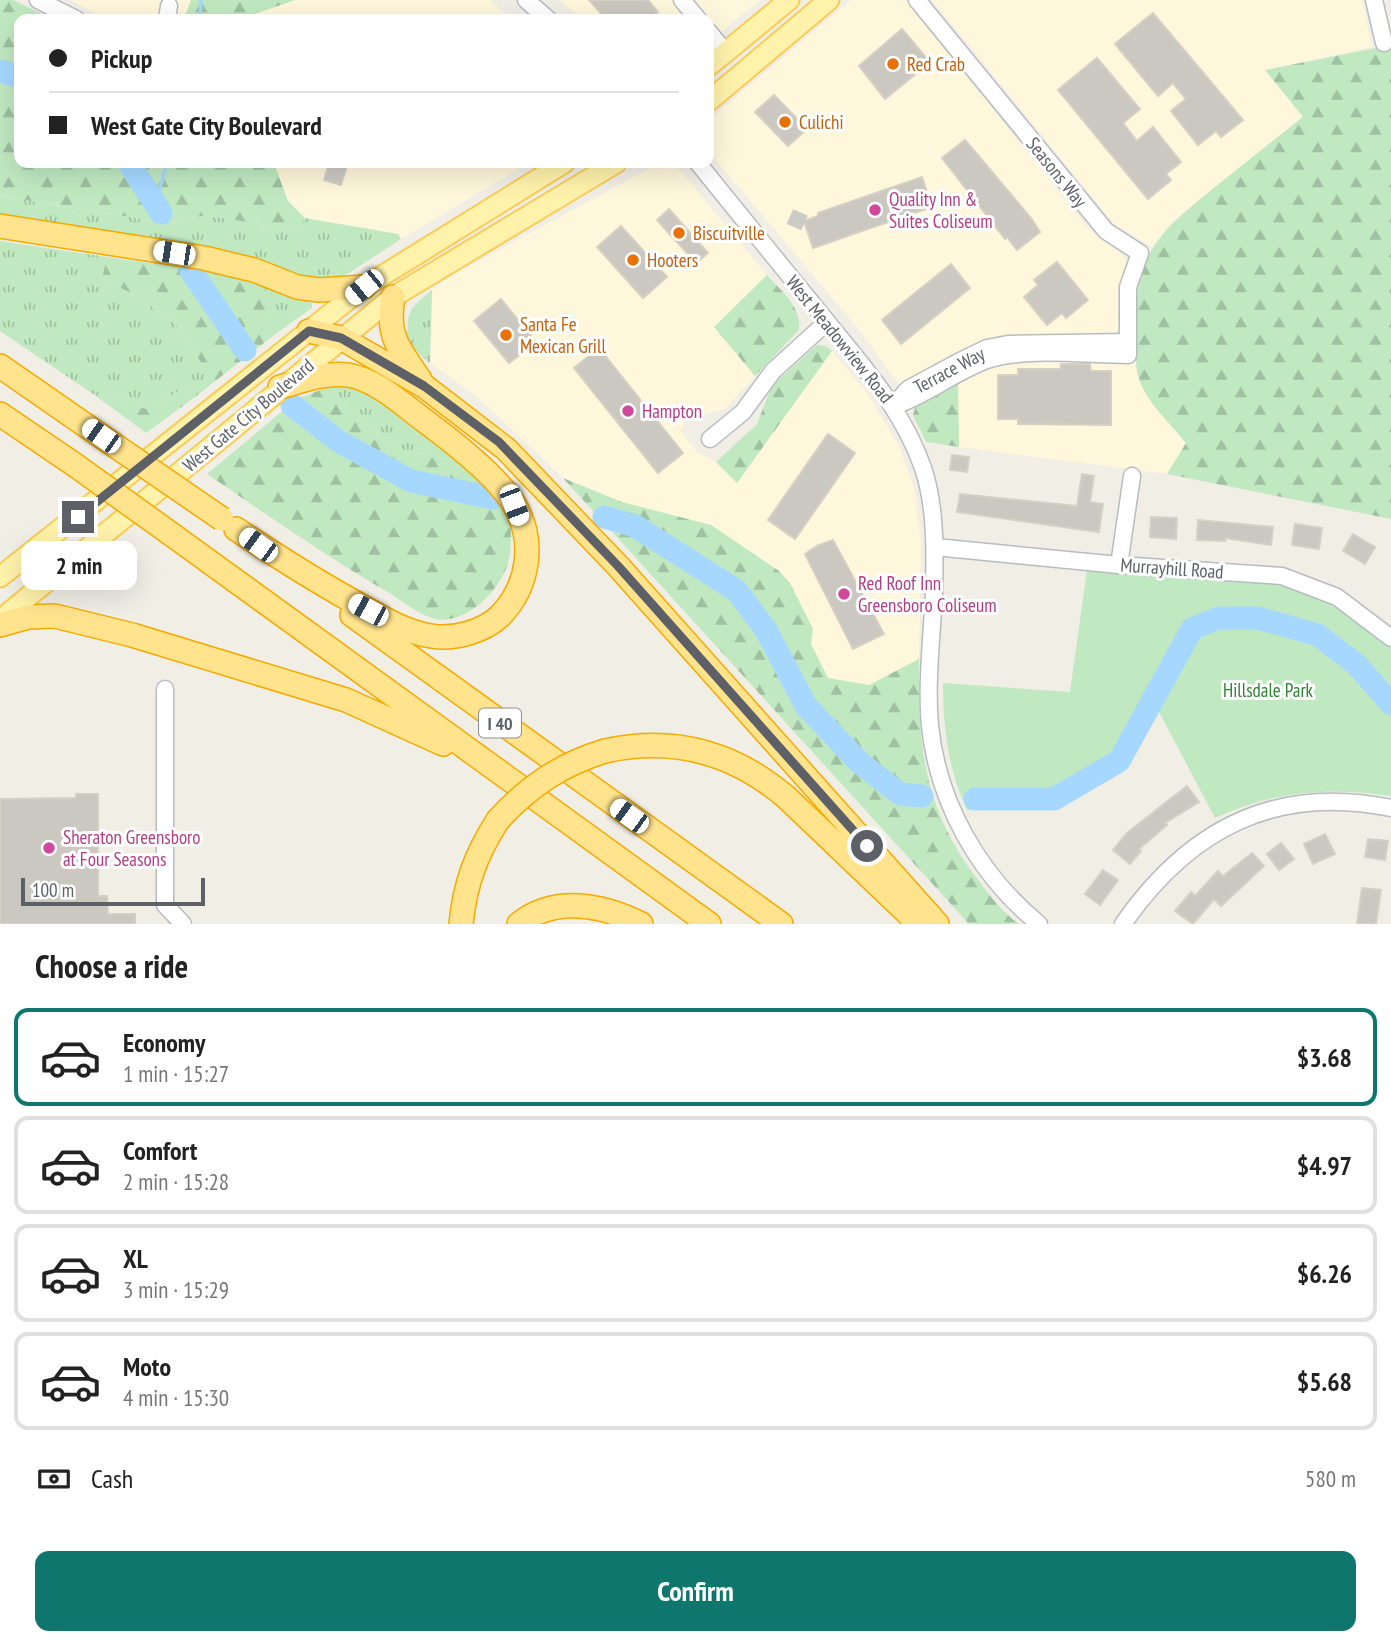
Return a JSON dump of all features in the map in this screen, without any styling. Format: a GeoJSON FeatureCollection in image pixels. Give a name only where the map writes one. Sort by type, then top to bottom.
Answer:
{"type":"FeatureCollection","features":[{"type":"Feature","properties":{"kind":"highway"},"geometry":{"type":"LineString","coordinates":[[0,226],[204,258],[254,270],[297,287],[318,290],[364,287]]}},
{"type":"Feature","properties":{"kind":"highway"},"geometry":{"type":"LineString","coordinates":[[393,297],[389,319],[391,334],[424,386]]}},
{"type":"Feature","properties":{"kind":"highway"},"geometry":{"type":"LineString","coordinates":[[309,331],[341,338],[424,386],[499,442],[608,556],[937,924]]}},
{"type":"Feature","properties":{"kind":"highway","name":"I 40"},"geometry":{"type":"LineString","coordinates":[[0,366],[229,524],[781,924]]}},
{"type":"Feature","properties":{"kind":"highway"},"geometry":{"type":"LineString","coordinates":[[229,524],[311,579],[388,621],[432,637],[457,636],[477,631],[496,620],[520,590],[528,548],[514,505],[482,470],[435,428],[373,383],[349,375],[328,374],[281,387]]}},
{"type":"Feature","properties":{"kind":"highway","name":"I 40"},"geometry":{"type":"LineString","coordinates":[[3,417],[171,534],[709,924]]}},
{"type":"Feature","properties":{"kind":"highway"},"geometry":{"type":"LineString","coordinates":[[0,625],[28,617],[55,616],[346,700],[415,730],[527,790]]}},
{"type":"Feature","properties":{"kind":"highway"},"geometry":{"type":"LineString","coordinates":[[461,924],[463,895],[471,868],[498,820],[517,799],[567,764],[630,746],[668,745],[704,751],[734,761],[764,778],[919,924]]}},
{"type":"Feature","properties":{"kind":"highway"},"geometry":{"type":"LineString","coordinates":[[519,924],[541,911],[584,906],[623,915],[640,924]]}},
{"type":"Feature","properties":{"kind":"main road"},"geometry":{"type":"LineString","coordinates":[[714,62],[789,0]]}},
{"type":"Feature","properties":{"kind":"main road"},"geometry":{"type":"LineString","coordinates":[[714,97],[829,0]]}},
{"type":"Feature","properties":{"kind":"main road","name":"West Gate City Boulevard"},"geometry":{"type":"LineString","coordinates":[[0,577],[364,287],[556,168]]}},
{"type":"Feature","properties":{"kind":"main road","name":"West Gate City Boulevard"},"geometry":{"type":"LineString","coordinates":[[0,620],[393,297],[608,168]]}},
{"type":"Feature","properties":{"kind":"street"},"geometry":{"type":"LineString","coordinates":[[38,0],[66,14]]}},
{"type":"Feature","properties":{"kind":"street"},"geometry":{"type":"LineString","coordinates":[[526,0],[542,14]]}},
{"type":"Feature","properties":{"kind":"street"},"geometry":{"type":"LineString","coordinates":[[682,0],[694,14]]}},
{"type":"Feature","properties":{"kind":"street","name":"Seasons Way"},"geometry":{"type":"LineString","coordinates":[[917,0],[1106,231],[1140,253],[1128,286],[1127,348]]}},
{"type":"Feature","properties":{"kind":"street"},"geometry":{"type":"LineString","coordinates":[[1374,0],[1384,43]]}},
{"type":"Feature","properties":{"kind":"street"},"geometry":{"type":"LineString","coordinates":[[714,38],[725,52]]}},
{"type":"Feature","properties":{"kind":"street","name":"West Meadowview Road"},"geometry":{"type":"LineString","coordinates":[[702,168],[894,406],[924,471],[935,547],[930,724],[940,780],[956,818],[993,878],[1013,903],[1039,924]]}},
{"type":"Feature","properties":{"kind":"street"},"geometry":{"type":"LineString","coordinates":[[710,439],[743,412],[773,371],[827,322]]}},
{"type":"Feature","properties":{"kind":"street","name":"Terrace Way"},"geometry":{"type":"LineString","coordinates":[[894,406],[912,400],[977,364],[1005,356],[1127,348]]}},
{"type":"Feature","properties":{"kind":"street"},"geometry":{"type":"LineString","coordinates":[[1118,565],[1132,476]]}},
{"type":"Feature","properties":{"kind":"street","name":"Murrayhill Road"},"geometry":{"type":"LineString","coordinates":[[935,547],[1118,565],[1282,576],[1337,597],[1391,638]]}},
{"type":"Feature","properties":{"kind":"street"},"geometry":{"type":"LineString","coordinates":[[165,690],[165,905],[178,922]]}},
{"type":"Feature","properties":{"kind":"street"},"geometry":{"type":"LineString","coordinates":[[1123,924],[1142,895],[1174,863],[1234,821],[1274,807],[1311,801],[1349,800],[1391,808]]}},
{"type":"Feature","properties":{"kind":"shaded area"},"geometry":{"type":"Polygon","coordinates":[[[70,0],[191,0],[186,14],[97,14],[70,0]]]}},
{"type":"Feature","properties":{"kind":"shaded area"},"geometry":{"type":"Polygon","coordinates":[[[295,0],[490,0],[505,14],[254,14],[295,0]]]}},
{"type":"Feature","properties":{"kind":"shaded area"},"geometry":{"type":"Polygon","coordinates":[[[560,0],[760,0],[714,38],[714,14],[575,14],[560,0]]]}},
{"type":"Feature","properties":{"kind":"shaded area"},"geometry":{"type":"Polygon","coordinates":[[[851,0],[905,0],[1088,228],[1125,257],[1127,262],[1118,291],[1119,327],[1114,336],[900,386],[861,332],[714,158],[714,116],[851,0]]]}},
{"type":"Feature","properties":{"kind":"shaded area"},"geometry":{"type":"Polygon","coordinates":[[[932,0],[1362,0],[1372,47],[1266,70],[1303,116],[1172,222],[1152,247],[1114,224],[932,0]]]}},
{"type":"Feature","properties":{"kind":"shaded area"},"geometry":{"type":"Polygon","coordinates":[[[276,168],[521,168],[401,239],[397,234],[305,218],[288,201],[276,168]]]}},
{"type":"Feature","properties":{"kind":"shaded area"},"geometry":{"type":"Polygon","coordinates":[[[650,168],[680,170],[767,275],[715,327],[755,376],[725,409],[686,418],[681,431],[697,452],[716,462],[737,483],[832,351],[868,394],[900,448],[914,488],[921,543],[919,659],[869,685],[827,678],[810,644],[622,502],[563,478],[476,396],[430,363],[432,290],[449,277],[650,168]]]}},
{"type":"Feature","properties":{"kind":"shaded area"},"geometry":{"type":"Polygon","coordinates":[[[1137,359],[1139,379],[1146,393],[1186,443],[1167,474],[959,447],[958,380],[989,366],[1018,360],[1137,359]]]}},
{"type":"Feature","properties":{"kind":"green space"},"geometry":{"type":"Polygon","coordinates":[[[0,0],[13,0],[42,14],[14,14],[14,168],[276,168],[288,201],[305,218],[296,230],[205,215],[174,224],[0,196],[0,0]]]}},
{"type":"Feature","properties":{"kind":"green space"},"geometry":{"type":"Polygon","coordinates":[[[191,0],[295,0],[254,14],[186,14],[191,0]]]}},
{"type":"Feature","properties":{"kind":"green space"},"geometry":{"type":"Polygon","coordinates":[[[1391,45],[1391,519],[1167,474],[1186,443],[1147,396],[1137,373],[1136,304],[1146,261],[1167,229],[1182,215],[1303,117],[1265,70],[1391,45]]]}},
{"type":"Feature","properties":{"kind":"green space"},"geometry":{"type":"Polygon","coordinates":[[[0,196],[174,224],[205,215],[296,230],[305,218],[398,234],[401,239],[349,273],[321,284],[231,252],[0,217],[0,196]]]}},
{"type":"Feature","properties":{"kind":"green space"},"geometry":{"type":"Polygon","coordinates":[[[0,241],[107,257],[102,278],[140,298],[176,325],[214,382],[199,394],[193,388],[185,386],[164,402],[149,408],[134,405],[110,393],[96,396],[0,331],[0,241]]]}},
{"type":"Feature","properties":{"kind":"green space"},"geometry":{"type":"Polygon","coordinates":[[[107,257],[217,272],[265,287],[265,317],[274,335],[214,382],[176,325],[140,298],[102,278],[107,257]]]}},
{"type":"Feature","properties":{"kind":"green space"},"geometry":{"type":"Polygon","coordinates":[[[767,275],[794,307],[799,330],[755,376],[714,327],[767,275]]]}},
{"type":"Feature","properties":{"kind":"green space"},"geometry":{"type":"Polygon","coordinates":[[[265,287],[312,303],[312,308],[274,335],[265,317],[265,287]]]}},
{"type":"Feature","properties":{"kind":"green space"},"geometry":{"type":"Polygon","coordinates":[[[432,290],[430,363],[408,345],[403,333],[408,330],[409,317],[414,307],[432,290]]]}},
{"type":"Feature","properties":{"kind":"green space"},"geometry":{"type":"Polygon","coordinates":[[[817,345],[826,346],[832,351],[737,483],[716,462],[757,424],[770,390],[778,380],[817,345]]]}},
{"type":"Feature","properties":{"kind":"green space"},"geometry":{"type":"Polygon","coordinates":[[[958,380],[959,447],[926,442],[913,415],[915,407],[958,380]]]}},
{"type":"Feature","properties":{"kind":"green space"},"geometry":{"type":"Polygon","coordinates":[[[185,386],[193,388],[199,394],[146,433],[96,396],[110,393],[134,405],[149,408],[164,402],[185,386]]]}},
{"type":"Feature","properties":{"kind":"green space"},"geometry":{"type":"Polygon","coordinates":[[[343,386],[378,398],[462,462],[403,451],[381,439],[328,387],[343,386]]]}},
{"type":"Feature","properties":{"kind":"green space"},"geometry":{"type":"Polygon","coordinates":[[[328,387],[381,439],[403,451],[462,462],[510,511],[511,547],[506,569],[494,589],[476,607],[455,618],[444,620],[420,613],[318,549],[207,474],[297,399],[328,387]]]}},
{"type":"Feature","properties":{"kind":"green space"},"geometry":{"type":"Polygon","coordinates":[[[563,478],[622,502],[711,525],[779,571],[790,583],[813,629],[811,644],[828,678],[869,685],[919,659],[923,749],[935,802],[960,854],[992,898],[1019,924],[969,924],[563,478]]]}},
{"type":"Feature","properties":{"kind":"green space","name":"Hillsdale Park"},"geometry":{"type":"Polygon","coordinates":[[[1087,570],[1272,581],[1321,599],[1363,627],[1391,649],[1391,796],[1345,792],[1301,794],[1258,802],[1215,818],[1158,710],[1126,763],[1089,791],[1055,804],[967,810],[955,779],[948,748],[943,683],[1070,692],[1087,570]]]}},
{"type":"Feature","properties":{"kind":"building"},"geometry":{"type":"Polygon","coordinates":[[[589,0],[648,0],[658,12],[655,14],[602,14],[589,0]]]}},
{"type":"Feature","properties":{"kind":"building"},"geometry":{"type":"Polygon","coordinates":[[[1153,13],[1243,120],[1221,137],[1216,131],[1198,145],[1171,111],[1186,99],[1173,83],[1158,96],[1115,44],[1153,13]]]}},
{"type":"Feature","properties":{"kind":"building"},"geometry":{"type":"Polygon","coordinates":[[[902,29],[930,62],[885,99],[859,66],[902,29]]]}},
{"type":"Feature","properties":{"kind":"building"},"geometry":{"type":"Polygon","coordinates":[[[1097,58],[1140,109],[1123,123],[1137,141],[1153,127],[1181,162],[1166,174],[1171,180],[1148,199],[1058,90],[1097,58]]]}},
{"type":"Feature","properties":{"kind":"building"},"geometry":{"type":"Polygon","coordinates":[[[774,95],[807,129],[788,146],[755,112],[774,95]]]}},
{"type":"Feature","properties":{"kind":"building"},"geometry":{"type":"Polygon","coordinates":[[[965,140],[1040,232],[1017,250],[1007,237],[1005,239],[942,158],[965,140]]]}},
{"type":"Feature","properties":{"kind":"building"},"geometry":{"type":"Polygon","coordinates":[[[328,168],[346,168],[341,185],[324,180],[328,168]]]}},
{"type":"Feature","properties":{"kind":"building","name":"Quality Inn & Suites Coliseum"},"geometry":{"type":"Polygon","coordinates":[[[922,177],[932,207],[813,248],[804,221],[818,216],[818,213],[922,177]]]}},
{"type":"Feature","properties":{"kind":"building"},"geometry":{"type":"Polygon","coordinates":[[[669,209],[708,253],[696,263],[657,220],[669,209]]]}},
{"type":"Feature","properties":{"kind":"building"},"geometry":{"type":"Polygon","coordinates":[[[621,226],[667,277],[643,298],[597,247],[621,226]]]}},
{"type":"Feature","properties":{"kind":"building"},"geometry":{"type":"Polygon","coordinates":[[[1057,262],[1088,300],[1066,318],[1062,313],[1047,325],[1024,297],[1038,285],[1034,280],[1057,262]]]}},
{"type":"Feature","properties":{"kind":"building"},"geometry":{"type":"Polygon","coordinates":[[[951,264],[970,288],[901,344],[882,320],[951,264]]]}},
{"type":"Feature","properties":{"kind":"building"},"geometry":{"type":"Polygon","coordinates":[[[501,299],[536,342],[509,363],[474,321],[501,299]]]}},
{"type":"Feature","properties":{"kind":"building","name":"Hampton"},"geometry":{"type":"Polygon","coordinates":[[[599,348],[683,453],[658,473],[574,368],[599,348]]]}},
{"type":"Feature","properties":{"kind":"building"},"geometry":{"type":"Polygon","coordinates":[[[1061,364],[1090,364],[1091,371],[1111,371],[1111,425],[1018,424],[1018,419],[998,419],[998,375],[1018,375],[1018,369],[1061,369],[1061,364]]]}},
{"type":"Feature","properties":{"kind":"building"},"geometry":{"type":"Polygon","coordinates":[[[828,434],[855,453],[795,539],[768,520],[828,434]]]}},
{"type":"Feature","properties":{"kind":"building"},"geometry":{"type":"Polygon","coordinates":[[[952,455],[969,457],[967,472],[950,470],[952,455]]]}},
{"type":"Feature","properties":{"kind":"building"},"geometry":{"type":"Polygon","coordinates":[[[1082,474],[1094,476],[1090,502],[1103,504],[1099,532],[957,512],[960,494],[1077,506],[1082,474]]]}},
{"type":"Feature","properties":{"kind":"building"},"geometry":{"type":"Polygon","coordinates":[[[1151,517],[1177,518],[1176,539],[1150,537],[1151,517]]]}},
{"type":"Feature","properties":{"kind":"building"},"geometry":{"type":"Polygon","coordinates":[[[1198,520],[1273,527],[1271,545],[1225,538],[1225,541],[1197,540],[1198,520]]]}},
{"type":"Feature","properties":{"kind":"building"},"geometry":{"type":"Polygon","coordinates":[[[1295,524],[1322,528],[1319,549],[1292,545],[1295,524]]]}},
{"type":"Feature","properties":{"kind":"building"},"geometry":{"type":"Polygon","coordinates":[[[1353,534],[1375,547],[1365,564],[1343,551],[1353,534]]]}},
{"type":"Feature","properties":{"kind":"building","name":"Red Roof Inn Greensboro Coliseum"},"geometry":{"type":"Polygon","coordinates":[[[833,540],[884,634],[853,649],[805,554],[833,540]]]}},
{"type":"Feature","properties":{"kind":"building"},"geometry":{"type":"Polygon","coordinates":[[[1187,786],[1199,802],[1165,823],[1167,825],[1139,849],[1141,851],[1130,864],[1113,850],[1127,833],[1187,786]]]}},
{"type":"Feature","properties":{"kind":"building","name":"Sheraton Greensboro at Four Seasons"},"geometry":{"type":"Polygon","coordinates":[[[76,794],[98,794],[98,896],[107,896],[108,914],[135,914],[135,924],[0,924],[0,799],[76,798],[76,794]]]}},
{"type":"Feature","properties":{"kind":"building"},"geometry":{"type":"Polygon","coordinates":[[[1325,834],[1335,854],[1313,864],[1304,844],[1325,834]]]}},
{"type":"Feature","properties":{"kind":"building"},"geometry":{"type":"Polygon","coordinates":[[[1368,839],[1388,841],[1385,860],[1365,857],[1368,839]]]}},
{"type":"Feature","properties":{"kind":"building"},"geometry":{"type":"Polygon","coordinates":[[[1281,843],[1294,859],[1279,870],[1267,854],[1281,843]]]}},
{"type":"Feature","properties":{"kind":"building"},"geometry":{"type":"Polygon","coordinates":[[[1252,853],[1264,866],[1221,906],[1214,899],[1193,924],[1175,911],[1191,892],[1195,896],[1218,871],[1223,876],[1252,853]]]}},
{"type":"Feature","properties":{"kind":"building"},"geometry":{"type":"Polygon","coordinates":[[[1103,870],[1118,880],[1100,905],[1085,894],[1103,870]]]}},
{"type":"Feature","properties":{"kind":"building"},"geometry":{"type":"Polygon","coordinates":[[[1362,888],[1381,890],[1376,924],[1357,924],[1362,888]]]}},
{"type":"Feature","properties":{"kind":"waterway"},"geometry":{"type":"LineString","coordinates":[[200,14],[201,0]]}},
{"type":"Feature","properties":{"kind":"waterway"},"geometry":{"type":"LineString","coordinates":[[0,71],[14,75]]}},
{"type":"Feature","properties":{"kind":"waterway"},"geometry":{"type":"LineString","coordinates":[[132,168],[161,213]]}},
{"type":"Feature","properties":{"kind":"waterway"},"geometry":{"type":"LineString","coordinates":[[155,205],[166,168]]}},
{"type":"Feature","properties":{"kind":"waterway"},"geometry":{"type":"LineString","coordinates":[[191,271],[245,350]]}},
{"type":"Feature","properties":{"kind":"waterway"},"geometry":{"type":"LineString","coordinates":[[292,405],[338,441],[411,481],[492,498]]}},
{"type":"Feature","properties":{"kind":"waterway"},"geometry":{"type":"LineString","coordinates":[[604,517],[635,526],[737,591],[766,630],[806,706],[860,763],[900,794],[922,796]]}},
{"type":"Feature","properties":{"kind":"waterway"},"geometry":{"type":"LineString","coordinates":[[975,799],[1054,799],[1119,761],[1192,629],[1218,618],[1258,618],[1318,635],[1357,665],[1391,704]]}},
{"type":"Feature","properties":{"kind":"tunnel"},"geometry":{"type":"LineString","coordinates":[[794,227],[802,209]]}},
{"type":"Feature","properties":{"kind":"place","name":"Red Crab"},"geometry":{"type":"Point","coordinates":[893,64]}},
{"type":"Feature","properties":{"kind":"place","name":"Culichi"},"geometry":{"type":"Point","coordinates":[785,122]}},
{"type":"Feature","properties":{"kind":"place","name":"Quality Inn & Suites Coliseum"},"geometry":{"type":"Point","coordinates":[875,210]}},
{"type":"Feature","properties":{"kind":"place","name":"Biscuitville"},"geometry":{"type":"Point","coordinates":[679,233]}},
{"type":"Feature","properties":{"kind":"place","name":"Hooters"},"geometry":{"type":"Point","coordinates":[633,260]}},
{"type":"Feature","properties":{"kind":"place","name":"Santa Fe Mexican Grill"},"geometry":{"type":"Point","coordinates":[506,335]}},
{"type":"Feature","properties":{"kind":"place","name":"Hampton"},"geometry":{"type":"Point","coordinates":[628,411]}},
{"type":"Feature","properties":{"kind":"place","name":"Red Roof Inn Greensboro Coliseum"},"geometry":{"type":"Point","coordinates":[844,594]}},
{"type":"Feature","properties":{"kind":"place","name":"Sheraton Greensboro at Four Seasons"},"geometry":{"type":"Point","coordinates":[49,848]}},
{"type":"Feature","properties":{"kind":"route"},"geometry":{"type":"LineString","coordinates":[[78,517],[309,331],[325,332],[341,338],[424,386],[499,442],[618,566],[867,846]]}}]}
